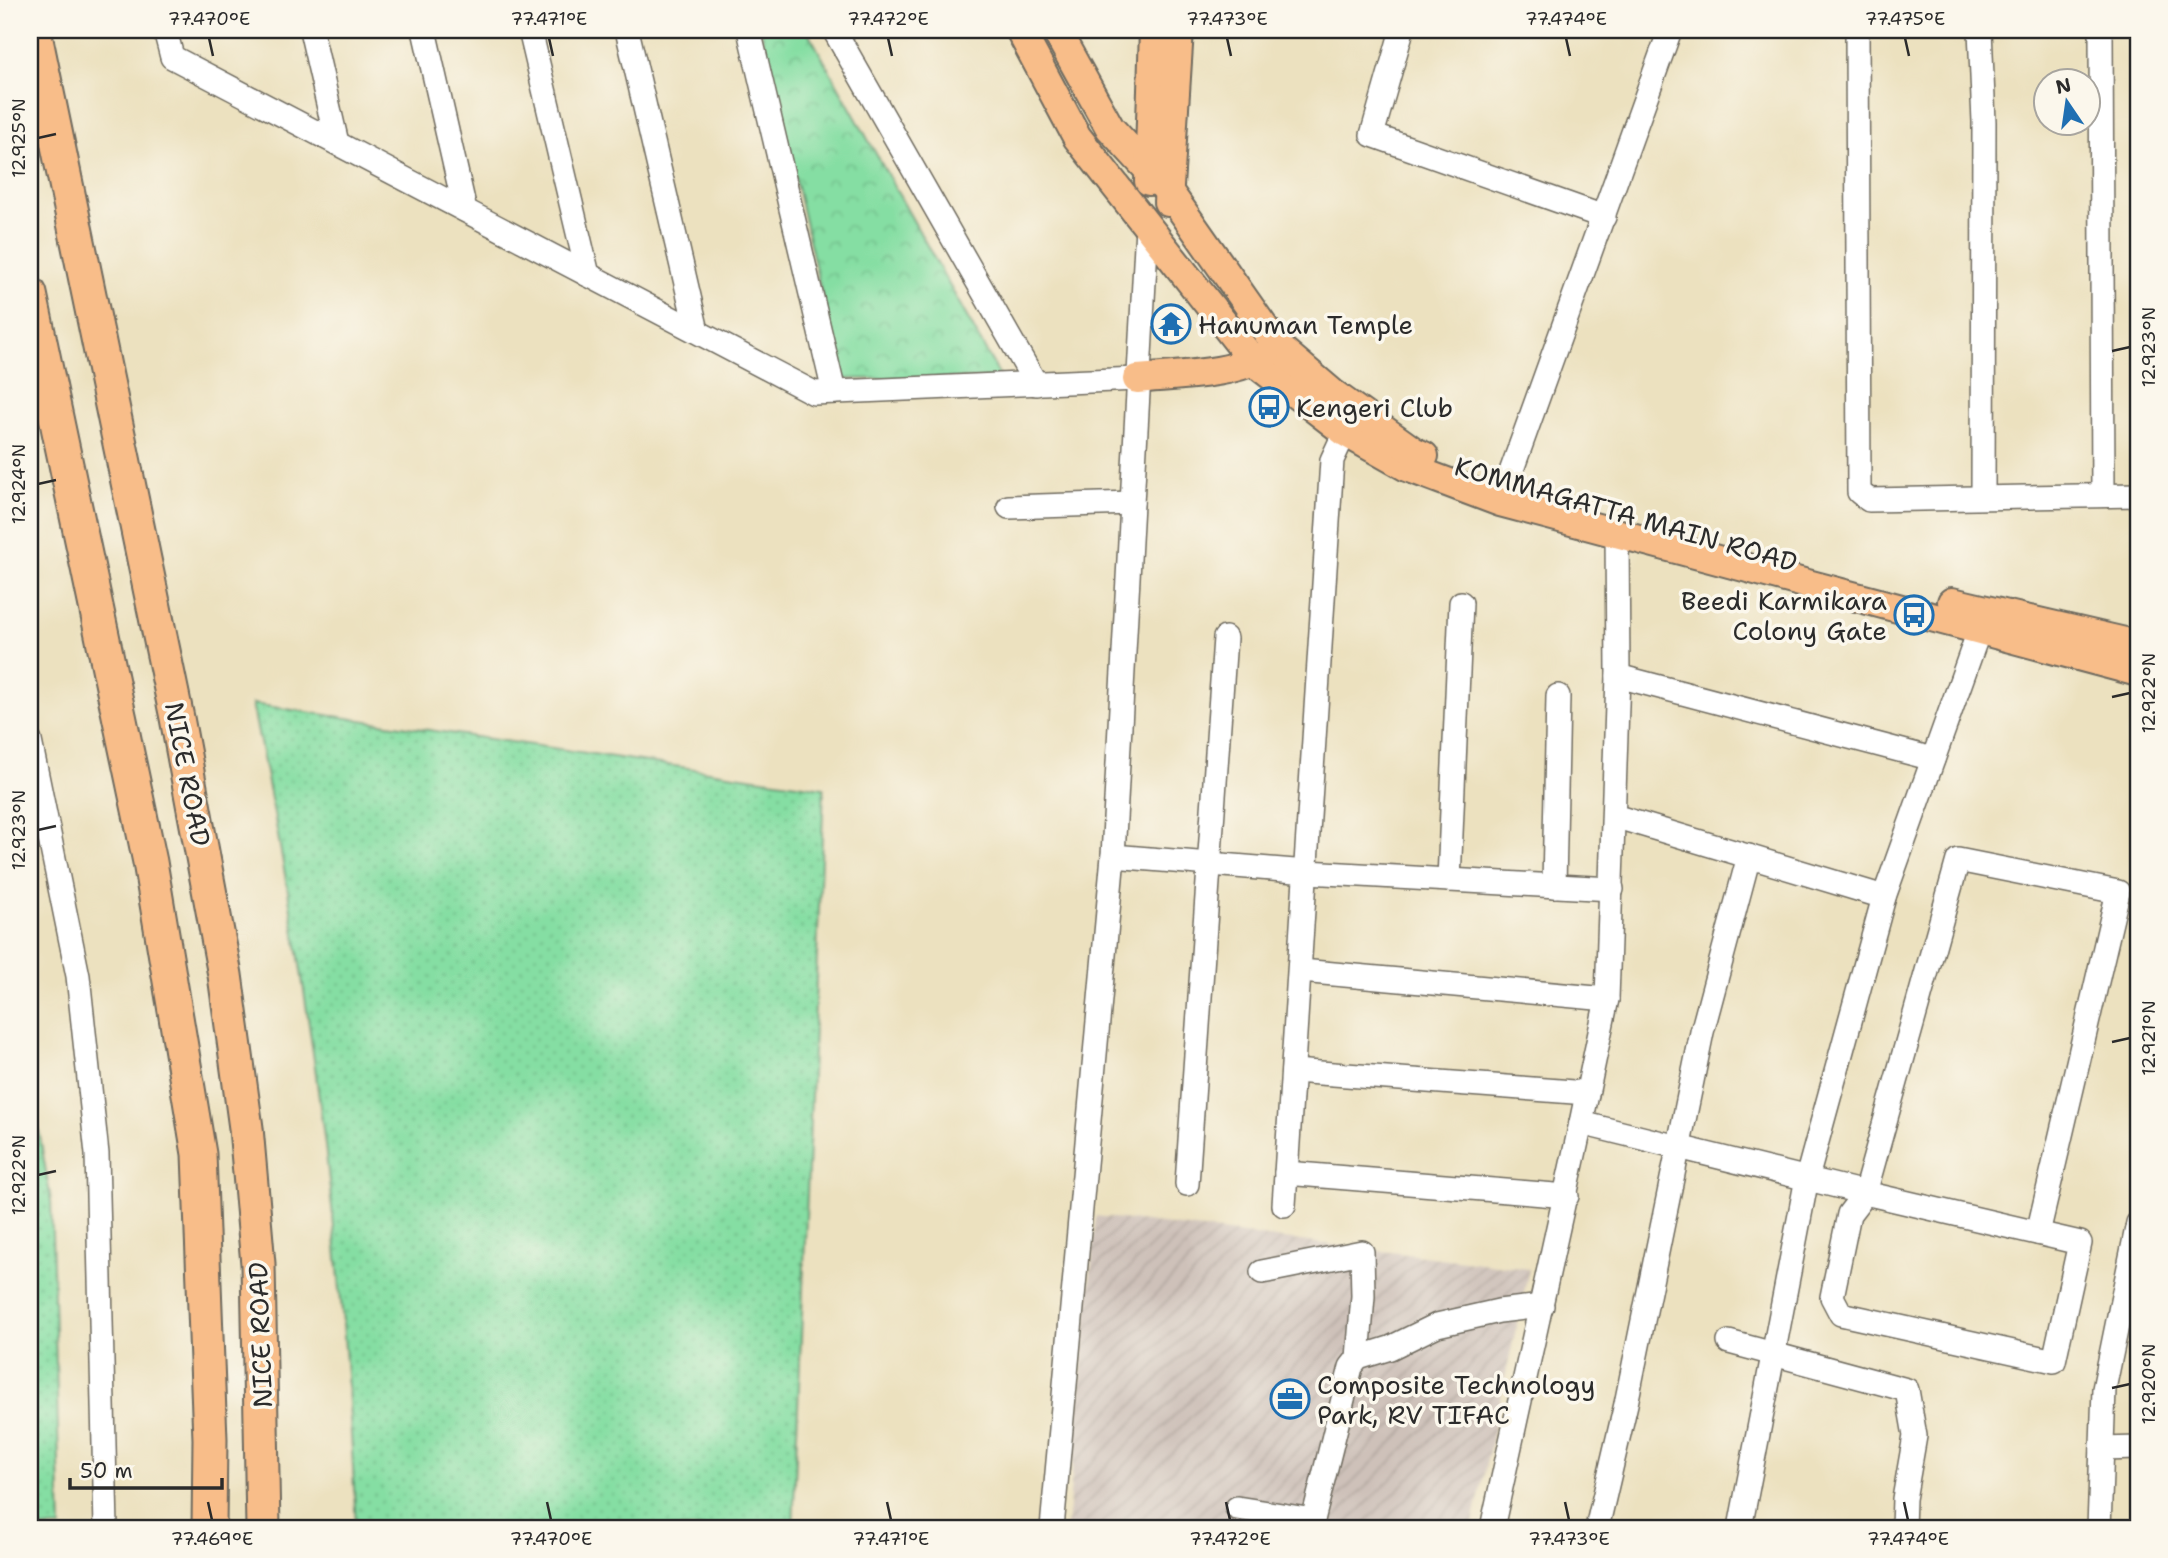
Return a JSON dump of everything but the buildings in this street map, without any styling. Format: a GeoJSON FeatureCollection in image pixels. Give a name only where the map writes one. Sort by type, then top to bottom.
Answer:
{"type":"FeatureCollection","features":[{"type":"Feature","properties":{"kind":"highway","name":"NICE ROAD"},"geometry":{"type":"LineString","coordinates":[[34,30],[175,705],[225,975],[246,1128],[258,1264],[263,1528]]}},
{"type":"Feature","properties":{"kind":"highway","name":"NICE ROAD"},"geometry":{"type":"LineString","coordinates":[[30,294],[150,862],[199,1154],[209,1412],[209,1528]]}},
{"type":"Feature","properties":{"kind":"main road","name":"KOMMAGATTA MAIN ROAD"},"geometry":{"type":"LineString","coordinates":[[1020,30],[1077,137],[1254,362],[1345,432],[1407,467],[1500,502],[1617,532],[1983,619],[2138,645]]}},
{"type":"Feature","properties":{"kind":"main road","name":"KOMMAGATTA MAIN ROAD"},"geometry":{"type":"LineString","coordinates":[[1056,30],[1110,128],[1169,192],[1277,346],[1332,393],[1413,451],[1506,486],[1983,619],[2138,672]]}},
{"type":"Feature","properties":{"kind":"main road"},"geometry":{"type":"LineString","coordinates":[[1147,226],[1154,30]]}},
{"type":"Feature","properties":{"kind":"main road"},"geometry":{"type":"LineString","coordinates":[[1165,249],[1179,30]]}},
{"type":"Feature","properties":{"kind":"main road"},"geometry":{"type":"LineString","coordinates":[[1137,379],[1196,373],[1254,362],[1277,346]]}},
{"type":"Feature","properties":{"kind":"street"},"geometry":{"type":"LineString","coordinates":[[165,30],[172,57],[814,393],[1137,379]]}},
{"type":"Feature","properties":{"kind":"street"},"geometry":{"type":"LineString","coordinates":[[311,30],[337,143]]}},
{"type":"Feature","properties":{"kind":"street"},"geometry":{"type":"LineString","coordinates":[[424,30],[465,210]]}},
{"type":"Feature","properties":{"kind":"street"},"geometry":{"type":"LineString","coordinates":[[530,30],[588,275]]}},
{"type":"Feature","properties":{"kind":"street"},"geometry":{"type":"LineString","coordinates":[[628,30],[696,331]]}},
{"type":"Feature","properties":{"kind":"street"},"geometry":{"type":"LineString","coordinates":[[750,30],[834,392]]}},
{"type":"Feature","properties":{"kind":"street"},"geometry":{"type":"LineString","coordinates":[[834,30],[1036,384]]}},
{"type":"Feature","properties":{"kind":"street"},"geometry":{"type":"LineString","coordinates":[[1402,30],[1372,135],[1604,217]]}},
{"type":"Feature","properties":{"kind":"street"},"geometry":{"type":"LineString","coordinates":[[1506,486],[1670,30]]}},
{"type":"Feature","properties":{"kind":"street"},"geometry":{"type":"LineString","coordinates":[[1857,30],[1859,492],[1869,500],[2138,495]]}},
{"type":"Feature","properties":{"kind":"street"},"geometry":{"type":"LineString","coordinates":[[1980,30],[1984,122],[1983,497]]}},
{"type":"Feature","properties":{"kind":"street"},"geometry":{"type":"LineString","coordinates":[[2101,30],[2103,495]]}},
{"type":"Feature","properties":{"kind":"street"},"geometry":{"type":"LineString","coordinates":[[1052,1528],[1112,856],[1147,226]]}},
{"type":"Feature","properties":{"kind":"street"},"geometry":{"type":"LineString","coordinates":[[1284,1205],[1332,460],[1345,432]]}},
{"type":"Feature","properties":{"kind":"street"},"geometry":{"type":"LineString","coordinates":[[1009,507],[1132,503]]}},
{"type":"Feature","properties":{"kind":"street"},"geometry":{"type":"LineString","coordinates":[[1492,1528],[1567,1196],[1607,999],[1618,676],[1617,532]]}},
{"type":"Feature","properties":{"kind":"street"},"geometry":{"type":"LineString","coordinates":[[1449,880],[1461,603]]}},
{"type":"Feature","properties":{"kind":"street"},"geometry":{"type":"LineString","coordinates":[[1741,1528],[1807,1178],[1884,897],[1983,619]]}},
{"type":"Feature","properties":{"kind":"street"},"geometry":{"type":"LineString","coordinates":[[1186,1184],[1225,638]]}},
{"type":"Feature","properties":{"kind":"street"},"geometry":{"type":"LineString","coordinates":[[1618,676],[1933,759]]}},
{"type":"Feature","properties":{"kind":"street"},"geometry":{"type":"LineString","coordinates":[[1554,886],[1558,696]]}},
{"type":"Feature","properties":{"kind":"street"},"geometry":{"type":"LineString","coordinates":[[30,741],[78,976],[97,1154],[106,1528]]}},
{"type":"Feature","properties":{"kind":"street"},"geometry":{"type":"LineString","coordinates":[[1614,816],[1884,897]]}},
{"type":"Feature","properties":{"kind":"street"},"geometry":{"type":"LineString","coordinates":[[1112,856],[1307,872],[1612,889]]}},
{"type":"Feature","properties":{"kind":"street"},"geometry":{"type":"LineString","coordinates":[[1597,1528],[1680,1147],[1702,1032],[1749,856]]}},
{"type":"Feature","properties":{"kind":"street"},"geometry":{"type":"LineString","coordinates":[[1581,1123],[1865,1193],[2080,1243],[2054,1361],[1841,1314],[1832,1297],[1849,1214],[1865,1193],[1958,860],[2118,892],[2038,1233]]}},
{"type":"Feature","properties":{"kind":"street"},"geometry":{"type":"LineString","coordinates":[[1301,971],[1607,999]]}},
{"type":"Feature","properties":{"kind":"street"},"geometry":{"type":"LineString","coordinates":[[1293,1072],[1587,1093]]}},
{"type":"Feature","properties":{"kind":"street"},"geometry":{"type":"LineString","coordinates":[[1286,1173],[1567,1196]]}},
{"type":"Feature","properties":{"kind":"street"},"geometry":{"type":"LineString","coordinates":[[2099,1528],[2104,1389],[2137,1233]]}},
{"type":"Feature","properties":{"kind":"street"},"geometry":{"type":"LineString","coordinates":[[1237,1508],[1312,1524],[1351,1367],[1358,1358],[1363,1296],[1362,1252],[1262,1272]]}},
{"type":"Feature","properties":{"kind":"street"},"geometry":{"type":"LineString","coordinates":[[1358,1358],[1390,1348],[1437,1325],[1499,1311],[1542,1306]]}},
{"type":"Feature","properties":{"kind":"street"},"geometry":{"type":"LineString","coordinates":[[1729,1342],[1907,1390],[1915,1436],[1904,1499],[1903,1528]]}},
{"type":"Feature","properties":{"kind":"street"},"geometry":{"type":"LineString","coordinates":[[2102,1449],[2138,1448]]}},
{"type":"Feature","properties":{"kind":"shaded area","name":"Composite Technology Park, RV TIFAC"},"geometry":{"type":"Polygon","coordinates":[[[1096,1216],[1529,1269],[1472,1528],[1067,1528],[1096,1216]]]}},
{"type":"Feature","properties":{"kind":"green space"},"geometry":{"type":"Polygon","coordinates":[[[761,30],[807,30],[1001,378],[841,379],[761,30]]]}},
{"type":"Feature","properties":{"kind":"green space"},"geometry":{"type":"Polygon","coordinates":[[[252,704],[824,788],[793,1528],[356,1528],[343,1320],[321,1114],[291,909],[252,704]]]}},
{"type":"Feature","properties":{"kind":"green space"},"geometry":{"type":"Polygon","coordinates":[[[30,1079],[51,1201],[61,1528],[30,1528],[30,1079]]]}},
{"type":"Feature","properties":{"kind":"place","name":"Hanuman Temple"},"geometry":{"type":"Point","coordinates":[1171,324]}},
{"type":"Feature","properties":{"kind":"place","name":"Kengeri Club"},"geometry":{"type":"Point","coordinates":[1269,407]}},
{"type":"Feature","properties":{"kind":"place","name":"Beedi Karmikara Colony Gate"},"geometry":{"type":"Point","coordinates":[1914,615]}},
{"type":"Feature","properties":{"kind":"place","name":"Composite Technology Park, RV TIFAC"},"geometry":{"type":"Point","coordinates":[1290,1399]}}]}
